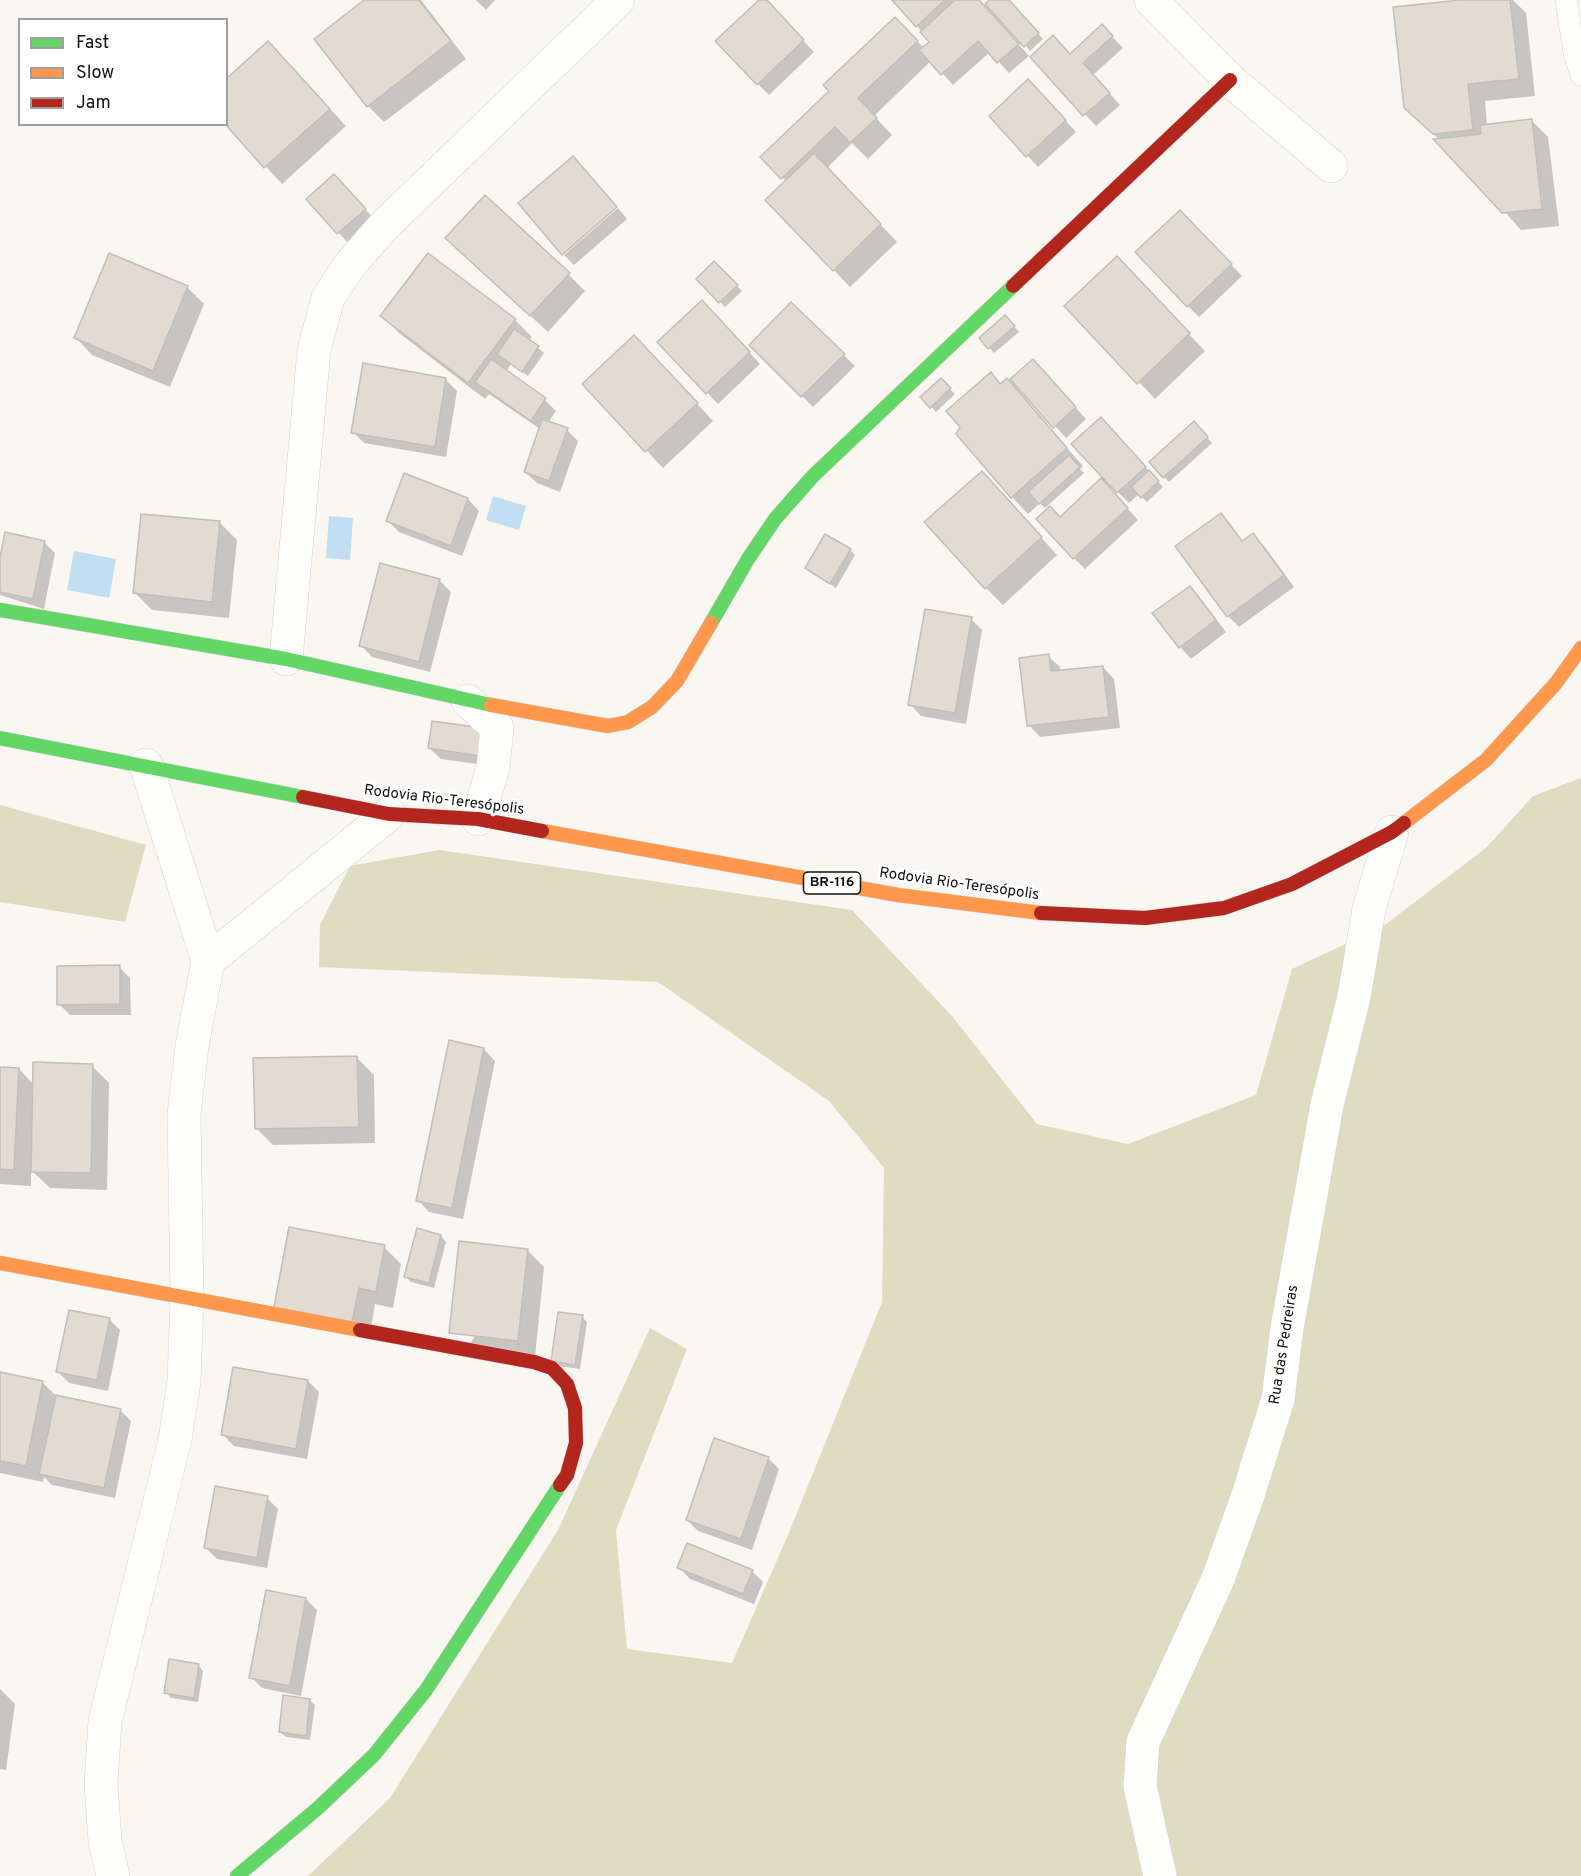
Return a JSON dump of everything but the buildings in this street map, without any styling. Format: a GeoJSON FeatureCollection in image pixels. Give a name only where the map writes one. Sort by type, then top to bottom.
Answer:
{"type":"FeatureCollection","features":[{"type":"Feature","properties":{"kind":"main road"},"geometry":{"type":"LineString","coordinates":[[0,610],[286,659],[468,701],[608,726],[628,722],[652,707],[677,681],[748,559],[775,519],[813,476],[1230,80]]}},
{"type":"Feature","properties":{"kind":"main road","name":"Rodovia Rio-Teresópolis"},"geometry":{"type":"LineString","coordinates":[[0,738],[389,814],[478,819],[898,895],[1039,913],[1145,918],[1224,908],[1282,888],[1392,832],[1486,760],[1556,683],[1581,648]]}},
{"type":"Feature","properties":{"kind":"main road"},"geometry":{"type":"LineString","coordinates":[[0,1263],[534,1362],[552,1368],[567,1384],[575,1408],[576,1443],[567,1475],[426,1690],[374,1755],[318,1808],[237,1876]]}},
{"type":"Feature","properties":{"kind":"street"},"geometry":{"type":"LineString","coordinates":[[286,659],[314,350],[328,298],[349,266],[382,228],[618,0]]}},
{"type":"Feature","properties":{"kind":"street"},"geometry":{"type":"LineString","coordinates":[[1151,0],[1230,80],[1331,166]]}},
{"type":"Feature","properties":{"kind":"street"},"geometry":{"type":"LineString","coordinates":[[468,701],[497,728],[493,768],[478,819]]}},
{"type":"Feature","properties":{"kind":"street"},"geometry":{"type":"LineString","coordinates":[[113,1876],[105,1840],[101,1784],[105,1721],[175,1440],[184,1381],[187,1298],[184,1114],[192,1046],[208,961],[146,765]]}},
{"type":"Feature","properties":{"kind":"street"},"geometry":{"type":"LineString","coordinates":[[208,961],[389,814]]}},
{"type":"Feature","properties":{"kind":"street","name":"Rua das Pedreiras"},"geometry":{"type":"LineString","coordinates":[[1161,1876],[1140,1786],[1143,1742],[1218,1579],[1248,1495],[1278,1399],[1287,1328],[1327,1105],[1354,997],[1369,909],[1392,832]]}},
{"type":"Feature","properties":{"kind":"lane"},"geometry":{"type":"LineString","coordinates":[[1566,0],[1574,52],[1581,75]]}},
{"type":"Feature","properties":{"kind":"green space"},"geometry":{"type":"Polygon","coordinates":[[[1581,778],[1581,1876],[308,1876],[390,1798],[558,1530],[650,1328],[687,1349],[616,1530],[627,1649],[732,1663],[788,1535],[882,1302],[884,1168],[829,1101],[658,982],[319,967],[320,925],[350,866],[439,850],[852,910],[952,1016],[1037,1124],[1128,1144],[1256,1095],[1292,969],[1382,927],[1486,848],[1533,796],[1581,778]]]}},
{"type":"Feature","properties":{"kind":"green space"},"geometry":{"type":"Polygon","coordinates":[[[0,805],[146,845],[125,922],[0,902],[0,805]]]}},
{"type":"Feature","properties":{"kind":"water"},"geometry":{"type":"Polygon","coordinates":[[[493,496],[526,506],[519,530],[486,520],[493,496]]]}},
{"type":"Feature","properties":{"kind":"water"},"geometry":{"type":"Polygon","coordinates":[[[329,516],[353,518],[350,560],[326,558],[329,516]]]}},
{"type":"Feature","properties":{"kind":"water"},"geometry":{"type":"Polygon","coordinates":[[[74,551],[116,559],[109,598],[67,590],[74,551]]]}},
{"type":"Feature","properties":{"kind":"traffic: fast"},"geometry":{"type":"LineString","coordinates":[[711,623],[748,559],[775,519],[813,476],[1013,286]]}},
{"type":"Feature","properties":{"kind":"traffic: fast"},"geometry":{"type":"LineString","coordinates":[[0,610],[286,659],[491,705]]}},
{"type":"Feature","properties":{"kind":"traffic: fast"},"geometry":{"type":"LineString","coordinates":[[0,738],[303,797]]}},
{"type":"Feature","properties":{"kind":"traffic: fast"},"geometry":{"type":"LineString","coordinates":[[237,1876],[318,1808],[374,1755],[426,1690],[560,1485]]}},
{"type":"Feature","properties":{"kind":"traffic: slow"},"geometry":{"type":"LineString","coordinates":[[491,705],[608,726],[628,722],[652,707],[677,681],[711,623]]}},
{"type":"Feature","properties":{"kind":"traffic: slow"},"geometry":{"type":"LineString","coordinates":[[1404,823],[1486,760],[1556,683],[1581,648]]}},
{"type":"Feature","properties":{"kind":"traffic: slow"},"geometry":{"type":"LineString","coordinates":[[542,831],[898,895],[1041,913]]}},
{"type":"Feature","properties":{"kind":"traffic: slow"},"geometry":{"type":"LineString","coordinates":[[0,1263],[360,1330]]}},
{"type":"Feature","properties":{"kind":"traffic: jam"},"geometry":{"type":"LineString","coordinates":[[1013,286],[1230,80]]}},
{"type":"Feature","properties":{"kind":"traffic: jam"},"geometry":{"type":"LineString","coordinates":[[303,797],[389,814],[478,819],[542,831]]}},
{"type":"Feature","properties":{"kind":"traffic: jam"},"geometry":{"type":"LineString","coordinates":[[1041,913],[1145,918],[1224,908],[1292,884],[1392,832],[1404,823]]}},
{"type":"Feature","properties":{"kind":"traffic: jam"},"geometry":{"type":"LineString","coordinates":[[360,1330],[534,1362],[552,1368],[567,1384],[575,1408],[576,1443],[567,1475],[560,1485]]}}]}
